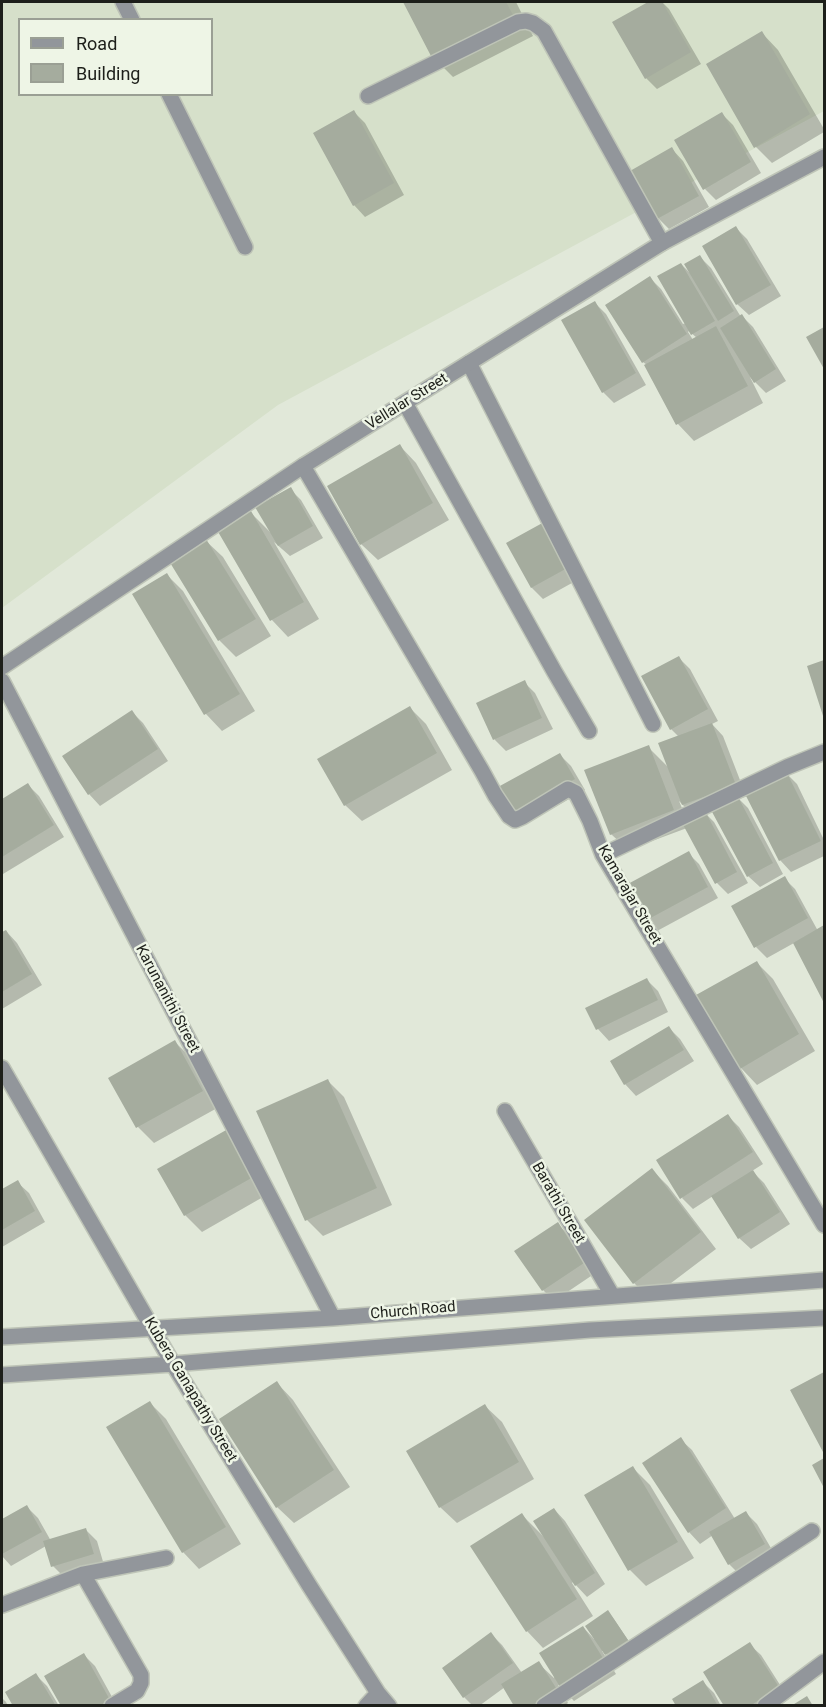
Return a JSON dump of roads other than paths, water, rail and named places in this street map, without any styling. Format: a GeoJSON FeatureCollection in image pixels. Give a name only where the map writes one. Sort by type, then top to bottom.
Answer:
{"type":"FeatureCollection","features":[{"type":"Feature","properties":{"kind":"street"},"geometry":{"type":"LineString","coordinates":[[123,2],[131,18]]}},
{"type":"Feature","properties":{"kind":"street"},"geometry":{"type":"LineString","coordinates":[[368,96],[518,22],[533,23],[544,31],[662,243]]}},
{"type":"Feature","properties":{"kind":"street"},"geometry":{"type":"LineString","coordinates":[[170,96],[245,247]]}},
{"type":"Feature","properties":{"kind":"street","name":"Vellalar Street"},"geometry":{"type":"LineString","coordinates":[[2,667],[303,466],[662,243],[825,157]]}},
{"type":"Feature","properties":{"kind":"street"},"geometry":{"type":"LineString","coordinates":[[469,363],[653,724]]}},
{"type":"Feature","properties":{"kind":"street"},"geometry":{"type":"LineString","coordinates":[[405,403],[589,731]]}},
{"type":"Feature","properties":{"kind":"street","name":"Kamarajar Street"},"geometry":{"type":"LineString","coordinates":[[303,466],[509,816],[515,820],[518,819],[568,789],[576,792],[603,855],[825,1225]]}},
{"type":"Feature","properties":{"kind":"street","name":"Karunanithi Street"},"geometry":{"type":"LineString","coordinates":[[2,681],[333,1318]]}},
{"type":"Feature","properties":{"kind":"street"},"geometry":{"type":"LineString","coordinates":[[603,855],[787,767],[825,752]]}},
{"type":"Feature","properties":{"kind":"street","name":"Kubera Ganapathy Street"},"geometry":{"type":"LineString","coordinates":[[2,1068],[173,1364],[303,1575],[388,1706]]}},
{"type":"Feature","properties":{"kind":"street","name":"Barathi Street"},"geometry":{"type":"LineString","coordinates":[[505,1111],[612,1295]]}},
{"type":"Feature","properties":{"kind":"street","name":"Church Road"},"geometry":{"type":"LineString","coordinates":[[2,1337],[333,1318],[825,1280]]}},
{"type":"Feature","properties":{"kind":"street"},"geometry":{"type":"LineString","coordinates":[[2,1375],[173,1364],[590,1330],[825,1318]]}},
{"type":"Feature","properties":{"kind":"street"},"geometry":{"type":"LineString","coordinates":[[544,1706],[812,1531]]}},
{"type":"Feature","properties":{"kind":"street"},"geometry":{"type":"LineString","coordinates":[[4,1598],[83,1574],[166,1558]]}},
{"type":"Feature","properties":{"kind":"street"},"geometry":{"type":"LineString","coordinates":[[83,1574],[141,1676],[141,1683],[137,1691],[112,1706]]}},
{"type":"Feature","properties":{"kind":"street"},"geometry":{"type":"LineString","coordinates":[[765,1706],[825,1662]]}},
{"type":"Feature","properties":{"kind":"street"},"geometry":{"type":"LineString","coordinates":[[366,1706],[378,1693]]}}]}
